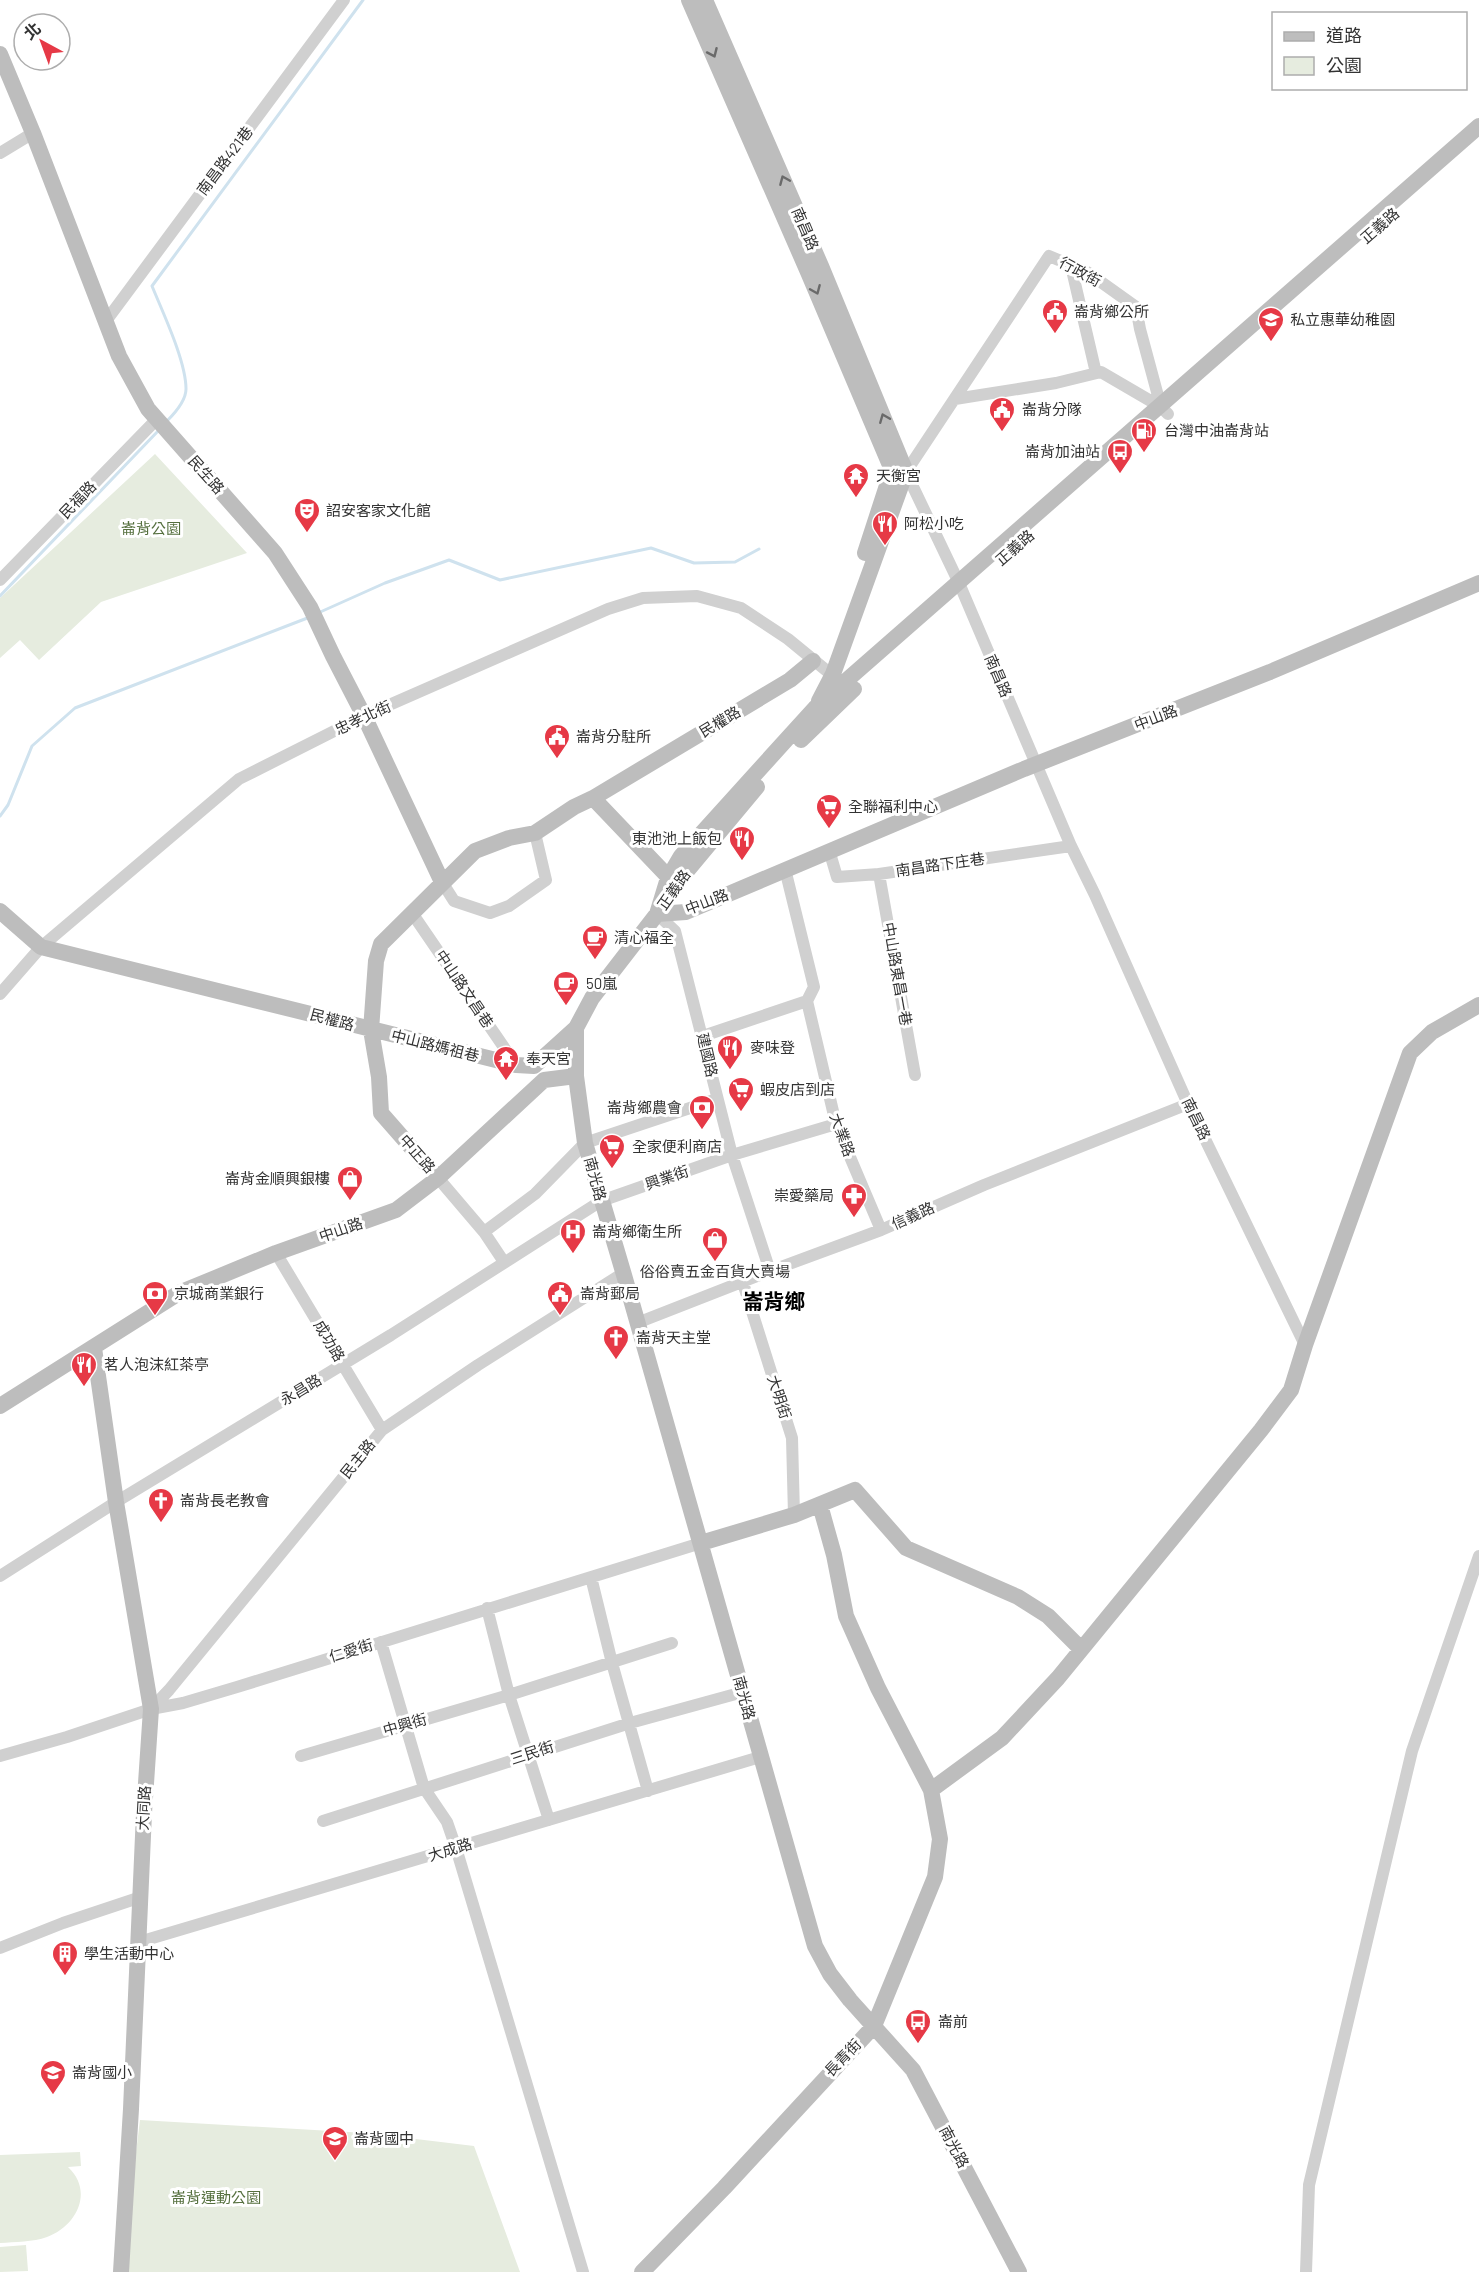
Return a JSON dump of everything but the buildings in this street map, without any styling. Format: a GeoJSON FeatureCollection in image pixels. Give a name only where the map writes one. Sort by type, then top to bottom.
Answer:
{"type":"FeatureCollection","features":[{"type":"Feature","properties":{"kind":"street","name":"南昌路421巷"},"geometry":{"type":"LineString","coordinates":[[106,321],[344,0]]}},
{"type":"Feature","properties":{"kind":"street","name":"南昌路"},"geometry":{"type":"LineString","coordinates":[[689,0],[899,471],[961,588],[1071,846],[1188,1104],[1305,1345]]}},
{"type":"Feature","properties":{"kind":"street","name":"南昌路"},"geometry":{"type":"LineString","coordinates":[[705,0],[821,266],[899,471]]}},
{"type":"Feature","properties":{"kind":"street","name":"民生路"},"geometry":{"type":"LineString","coordinates":[[0,54],[119,356],[156,420],[274,553],[310,607],[442,882]]}},
{"type":"Feature","properties":{"kind":"street","name":"正義路"},"geometry":{"type":"LineString","coordinates":[[1164,410],[1479,126]]}},
{"type":"Feature","properties":{"kind":"street"},"geometry":{"type":"LineString","coordinates":[[0,153],[33,133]]}},
{"type":"Feature","properties":{"kind":"street","name":"正義路"},"geometry":{"type":"LineString","coordinates":[[657,914],[672,881],[769,774],[842,684],[961,588],[1164,410],[1479,140]]}},
{"type":"Feature","properties":{"kind":"street","name":"行政街"},"geometry":{"type":"LineString","coordinates":[[899,471],[955,399],[1049,256],[1086,272],[1136,307],[1140,329],[1164,410]]}},
{"type":"Feature","properties":{"kind":"street"},"geometry":{"type":"LineString","coordinates":[[1071,266],[1096,373]]}},
{"type":"Feature","properties":{"kind":"street"},"geometry":{"type":"LineString","coordinates":[[955,399],[1101,372],[1164,410]]}},
{"type":"Feature","properties":{"kind":"street","name":"民福路"},"geometry":{"type":"LineString","coordinates":[[0,580],[156,420]]}},
{"type":"Feature","properties":{"kind":"street"},"geometry":{"type":"LineString","coordinates":[[816,716],[842,684],[899,471]]}},
{"type":"Feature","properties":{"kind":"street","name":"中山路"},"geometry":{"type":"LineString","coordinates":[[657,914],[686,912],[829,850],[1270,672],[1479,583]]}},
{"type":"Feature","properties":{"kind":"street","name":"忠孝北街"},"geometry":{"type":"LineString","coordinates":[[0,994],[41,947],[239,779],[364,716],[608,609],[643,598],[697,596],[741,608],[788,639],[842,684]]}},
{"type":"Feature","properties":{"kind":"street","name":"民權路"},"geometry":{"type":"LineString","coordinates":[[0,911],[41,947],[371,1030],[376,961],[381,944],[475,851],[509,838],[535,833],[574,807],[593,798],[790,680],[813,661]]}},
{"type":"Feature","properties":{"kind":"street"},"geometry":{"type":"LineString","coordinates":[[593,798],[672,881]]}},
{"type":"Feature","properties":{"kind":"street"},"geometry":{"type":"LineString","coordinates":[[442,882],[454,901],[490,913],[508,906],[546,880],[535,833]]}},
{"type":"Feature","properties":{"kind":"street","name":"南昌路下庄巷"},"geometry":{"type":"LineString","coordinates":[[829,850],[837,877],[879,874],[1071,846]]}},
{"type":"Feature","properties":{"kind":"street","name":"大業路"},"geometry":{"type":"LineString","coordinates":[[785,869],[813,987],[807,1000],[836,1124],[881,1230]]}},
{"type":"Feature","properties":{"kind":"street","name":"中山路東昌一巷"},"geometry":{"type":"LineString","coordinates":[[879,874],[915,1075]]}},
{"type":"Feature","properties":{"kind":"street","name":"中山路文昌巷"},"geometry":{"type":"LineString","coordinates":[[412,913],[516,1065]]}},
{"type":"Feature","properties":{"kind":"street"},"geometry":{"type":"LineString","coordinates":[[576,1076],[544,1080],[534,1066],[576,1028],[592,998],[657,914]]}},
{"type":"Feature","properties":{"kind":"street","name":"建國路"},"geometry":{"type":"LineString","coordinates":[[657,914],[675,931],[732,1155],[770,1271]]}},
{"type":"Feature","properties":{"kind":"street"},"geometry":{"type":"LineString","coordinates":[[703,1036],[807,1000]]}},
{"type":"Feature","properties":{"kind":"street"},"geometry":{"type":"LineString","coordinates":[[931,1790],[1002,1738],[1058,1678],[1291,1390],[1410,1053],[1432,1032],[1479,1005]]}},
{"type":"Feature","properties":{"kind":"street","name":"南光路"},"geometry":{"type":"LineString","coordinates":[[576,1028],[576,1076],[585,1143],[815,1946],[831,1974],[850,2000],[913,2070],[1019,2272]]}},
{"type":"Feature","properties":{"kind":"street","name":"中山路媽祖巷"},"geometry":{"type":"LineString","coordinates":[[371,1030],[516,1065],[534,1066]]}},
{"type":"Feature","properties":{"kind":"street","name":"中正路"},"geometry":{"type":"LineString","coordinates":[[371,1030],[379,1077],[381,1113],[484,1232],[504,1262]]}},
{"type":"Feature","properties":{"kind":"street","name":"中山路"},"geometry":{"type":"LineString","coordinates":[[0,1406],[179,1293],[276,1253],[396,1210],[438,1178],[544,1080]]}},
{"type":"Feature","properties":{"kind":"street"},"geometry":{"type":"LineString","coordinates":[[484,1232],[535,1194],[585,1143],[717,1099]]}},
{"type":"Feature","properties":{"kind":"street","name":"信義路"},"geometry":{"type":"LineString","coordinates":[[637,1323],[881,1230],[984,1185],[1188,1104]]}},
{"type":"Feature","properties":{"kind":"street","name":"興業街"},"geometry":{"type":"LineString","coordinates":[[601,1201],[732,1155],[836,1124]]}},
{"type":"Feature","properties":{"kind":"street","name":"永昌路"},"geometry":{"type":"LineString","coordinates":[[0,1576],[116,1502],[343,1365],[601,1201]]}},
{"type":"Feature","properties":{"kind":"street","name":"成功路"},"geometry":{"type":"LineString","coordinates":[[276,1253],[382,1430]]}},
{"type":"Feature","properties":{"kind":"street","name":"民主路"},"geometry":{"type":"LineString","coordinates":[[151,1709],[382,1430],[478,1365],[617,1277],[624,1275]]}},
{"type":"Feature","properties":{"kind":"street","name":"大明街"},"geometry":{"type":"LineString","coordinates":[[743,1283],[792,1438],[794,1515]]}},
{"type":"Feature","properties":{"kind":"street","name":"大同路"},"geometry":{"type":"LineString","coordinates":[[94,1348],[116,1502],[151,1709],[121,2272]]}},
{"type":"Feature","properties":{"kind":"street"},"geometry":{"type":"LineString","coordinates":[[700,1543],[794,1515],[855,1490],[906,1548],[1018,1598],[1048,1616],[1080,1648]]}},
{"type":"Feature","properties":{"kind":"street","name":"長青街"},"geometry":{"type":"LineString","coordinates":[[642,2272],[724,2188],[874,2026],[935,1877],[940,1839],[931,1790],[878,1688],[846,1616],[834,1555],[820,1505]]}},
{"type":"Feature","properties":{"kind":"street","name":"仁愛街"},"geometry":{"type":"LineString","coordinates":[[0,1756],[151,1709],[183,1703],[700,1543]]}},
{"type":"Feature","properties":{"kind":"street"},"geometry":{"type":"LineString","coordinates":[[1306,2272],[1309,2186],[1409,1762],[1479,1556]]}},
{"type":"Feature","properties":{"kind":"street"},"geometry":{"type":"LineString","coordinates":[[591,1576],[612,1663],[648,1791]]}},
{"type":"Feature","properties":{"kind":"street"},"geometry":{"type":"LineString","coordinates":[[487,1608],[509,1695],[549,1820]]}},
{"type":"Feature","properties":{"kind":"street"},"geometry":{"type":"LineString","coordinates":[[381,1642],[424,1788],[447,1822],[456,1848],[583,2272]]}},
{"type":"Feature","properties":{"kind":"street"},"geometry":{"type":"LineString","coordinates":[[509,1695],[672,1643]]}},
{"type":"Feature","properties":{"kind":"street"},"geometry":{"type":"LineString","coordinates":[[169,1690],[183,1703]]}},
{"type":"Feature","properties":{"kind":"street","name":"三民街"},"geometry":{"type":"LineString","coordinates":[[323,1821],[528,1754],[743,1692]]}},
{"type":"Feature","properties":{"kind":"street","name":"中興街"},"geometry":{"type":"LineString","coordinates":[[301,1756],[509,1695]]}},
{"type":"Feature","properties":{"kind":"street","name":"大成路"},"geometry":{"type":"LineString","coordinates":[[139,1942],[760,1757]]}},
{"type":"Feature","properties":{"kind":"street"},"geometry":{"type":"LineString","coordinates":[[0,1948],[63,1923],[141,1897]]}},
{"type":"Feature","properties":{"kind":"green space","name":"崙背公園"},"geometry":{"type":"Polygon","coordinates":[[[155,454],[247,553],[101,602],[39,660],[20,640],[0,658],[0,598],[155,454]]]}},
{"type":"Feature","properties":{"kind":"green space","name":"崙背運動公園"},"geometry":{"type":"Polygon","coordinates":[[[140,2120],[366,2133],[474,2146],[520,2272],[126,2272],[129,2209],[140,2120]]]}},
{"type":"Feature","properties":{"kind":"green space"},"geometry":{"type":"Polygon","coordinates":[[[80,2152],[81,2166],[68,2167],[76,2176],[81,2197],[74,2216],[67,2225],[42,2239],[0,2243],[0,2155],[80,2152]]]}},
{"type":"Feature","properties":{"kind":"green space"},"geometry":{"type":"Polygon","coordinates":[[[26,2245],[28,2271],[0,2272],[0,2247],[26,2245]]]}},
{"type":"Feature","properties":{"kind":"waterway"},"geometry":{"type":"LineString","coordinates":[[167,421],[177,411],[184,398],[185,378],[173,337],[152,286],[363,0]]}},
{"type":"Feature","properties":{"kind":"waterway"},"geometry":{"type":"LineString","coordinates":[[0,596],[159,430]]}},
{"type":"Feature","properties":{"kind":"waterway"},"geometry":{"type":"LineString","coordinates":[[318,613],[385,583],[449,560],[500,580],[651,548],[694,563],[735,562],[759,549]]}},
{"type":"Feature","properties":{"kind":"waterway"},"geometry":{"type":"LineString","coordinates":[[0,816],[8,805],[32,746],[75,708],[310,617]]}},
{"type":"Feature","properties":{"kind":"place","name":"崙背鄉公所"},"geometry":{"type":"Point","coordinates":[1055,335]}},
{"type":"Feature","properties":{"kind":"place","name":"私立惠華幼稚園"},"geometry":{"type":"Point","coordinates":[1271,343]}},
{"type":"Feature","properties":{"kind":"place","name":"崙背分隊"},"geometry":{"type":"Point","coordinates":[1002,433]}},
{"type":"Feature","properties":{"kind":"place","name":"台灣中油崙背站"},"geometry":{"type":"Point","coordinates":[1144,454]}},
{"type":"Feature","properties":{"kind":"place","name":"崙背加油站"},"geometry":{"type":"Point","coordinates":[1120,475]}},
{"type":"Feature","properties":{"kind":"place","name":"天衡宮"},"geometry":{"type":"Point","coordinates":[856,499]}},
{"type":"Feature","properties":{"kind":"place","name":"詔安客家文化館"},"geometry":{"type":"Point","coordinates":[307,534]}},
{"type":"Feature","properties":{"kind":"place","name":"阿松小吃"},"geometry":{"type":"Point","coordinates":[885,547]}},
{"type":"Feature","properties":{"kind":"place","name":"崙背分駐所"},"geometry":{"type":"Point","coordinates":[557,760]}},
{"type":"Feature","properties":{"kind":"place","name":"全聯福利中心"},"geometry":{"type":"Point","coordinates":[829,830]}},
{"type":"Feature","properties":{"kind":"place","name":"東池池上飯包"},"geometry":{"type":"Point","coordinates":[742,862]}},
{"type":"Feature","properties":{"kind":"place","name":"清心福全"},"geometry":{"type":"Point","coordinates":[595,961]}},
{"type":"Feature","properties":{"kind":"place","name":"50嵐"},"geometry":{"type":"Point","coordinates":[566,1007]}},
{"type":"Feature","properties":{"kind":"place","name":"麥味登"},"geometry":{"type":"Point","coordinates":[730,1071]}},
{"type":"Feature","properties":{"kind":"place","name":"奉天宮"},"geometry":{"type":"Point","coordinates":[506,1082]}},
{"type":"Feature","properties":{"kind":"place","name":"蝦皮店到店"},"geometry":{"type":"Point","coordinates":[741,1113]}},
{"type":"Feature","properties":{"kind":"place","name":"崙背鄉農會"},"geometry":{"type":"Point","coordinates":[702,1131]}},
{"type":"Feature","properties":{"kind":"place","name":"全家便利商店"},"geometry":{"type":"Point","coordinates":[612,1170]}},
{"type":"Feature","properties":{"kind":"place","name":"崙背金順興銀樓"},"geometry":{"type":"Point","coordinates":[350,1202]}},
{"type":"Feature","properties":{"kind":"place","name":"崇愛藥局"},"geometry":{"type":"Point","coordinates":[854,1219]}},
{"type":"Feature","properties":{"kind":"place","name":"崙背鄉衛生所"},"geometry":{"type":"Point","coordinates":[573,1255]}},
{"type":"Feature","properties":{"kind":"place","name":"俗俗賣五金百貨大賣場"},"geometry":{"type":"Point","coordinates":[715,1263]}},
{"type":"Feature","properties":{"kind":"place","name":"京城商業銀行"},"geometry":{"type":"Point","coordinates":[155,1317]}},
{"type":"Feature","properties":{"kind":"place","name":"崙背郵局"},"geometry":{"type":"Point","coordinates":[560,1317]}},
{"type":"Feature","properties":{"kind":"place","name":"崙背天主堂"},"geometry":{"type":"Point","coordinates":[616,1361]}},
{"type":"Feature","properties":{"kind":"place","name":"茗人泡沫紅茶亭"},"geometry":{"type":"Point","coordinates":[84,1388]}},
{"type":"Feature","properties":{"kind":"place","name":"崙背長老教會"},"geometry":{"type":"Point","coordinates":[161,1524]}},
{"type":"Feature","properties":{"kind":"place","name":"學生活動中心"},"geometry":{"type":"Point","coordinates":[65,1977]}},
{"type":"Feature","properties":{"kind":"place","name":"崙前"},"geometry":{"type":"Point","coordinates":[918,2045]}},
{"type":"Feature","properties":{"kind":"place","name":"崙背國小"},"geometry":{"type":"Point","coordinates":[53,2096]}},
{"type":"Feature","properties":{"kind":"place","name":"崙背國中"},"geometry":{"type":"Point","coordinates":[335,2162]}},
{"type":"Feature","properties":{"kind":"district","name":"崙背鄉"},"geometry":{"type":"Point","coordinates":[774,1302]}}]}
